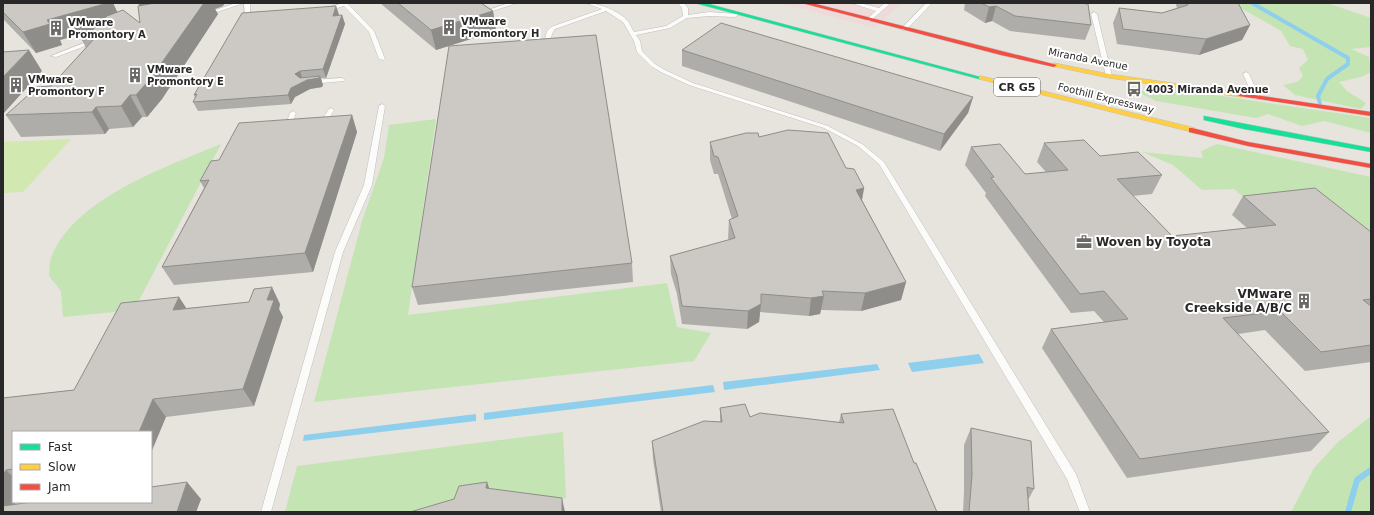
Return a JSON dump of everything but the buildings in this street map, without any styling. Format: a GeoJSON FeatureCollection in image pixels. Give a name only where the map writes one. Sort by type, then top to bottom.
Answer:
{"type":"FeatureCollection","features":[{"type":"Feature","properties":{"kind":"main road","name":"Foothill Expressway"},"geometry":{"type":"LineString","coordinates":[[698,3],[992,81],[1248,144],[1371,166]]}},
{"type":"Feature","properties":{"kind":"main road","name":"Miranda Avenue"},"geometry":{"type":"LineString","coordinates":[[806,3],[1003,54],[1109,76],[1371,114]]}},
{"type":"Feature","properties":{"kind":"main road"},"geometry":{"type":"LineString","coordinates":[[1198,116],[1244,127],[1371,150]]}},
{"type":"Feature","properties":{"kind":"lane"},"geometry":{"type":"LineString","coordinates":[[197,15],[212,13],[241,3]]}},
{"type":"Feature","properties":{"kind":"lane"},"geometry":{"type":"LineString","coordinates":[[247,3],[246,7],[248,14],[261,14]]}},
{"type":"Feature","properties":{"kind":"lane"},"geometry":{"type":"LineString","coordinates":[[482,13],[514,3]]}},
{"type":"Feature","properties":{"kind":"lane"},"geometry":{"type":"LineString","coordinates":[[589,3],[607,9],[625,21],[633,34],[639,51],[653,65],[663,71],[691,84],[826,127],[860,145],[882,163],[1072,477],[1085,512]]}},
{"type":"Feature","properties":{"kind":"lane"},"geometry":{"type":"LineString","coordinates":[[681,3],[685,8],[686,18]]}},
{"type":"Feature","properties":{"kind":"lane"},"geometry":{"type":"LineString","coordinates":[[854,3],[880,10]]}},
{"type":"Feature","properties":{"kind":"lane"},"geometry":{"type":"LineString","coordinates":[[869,20],[888,3]]}},
{"type":"Feature","properties":{"kind":"lane"},"geometry":{"type":"LineString","coordinates":[[904,29],[929,3]]}},
{"type":"Feature","properties":{"kind":"lane"},"geometry":{"type":"LineString","coordinates":[[321,9],[333,8],[344,4],[371,31],[382,60]]}},
{"type":"Feature","properties":{"kind":"lane"},"geometry":{"type":"LineString","coordinates":[[534,46],[546,44],[550,31],[553,28],[607,9]]}},
{"type":"Feature","properties":{"kind":"lane"},"geometry":{"type":"LineString","coordinates":[[633,34],[668,27],[686,18],[709,14],[746,15]]}},
{"type":"Feature","properties":{"kind":"lane"},"geometry":{"type":"LineString","coordinates":[[1094,14],[1109,76]]}},
{"type":"Feature","properties":{"kind":"lane"},"geometry":{"type":"LineString","coordinates":[[54,56],[98,40]]}},
{"type":"Feature","properties":{"kind":"lane"},"geometry":{"type":"LineString","coordinates":[[1246,74],[1257,98]]}},
{"type":"Feature","properties":{"kind":"lane"},"geometry":{"type":"LineString","coordinates":[[303,83],[342,80]]}},
{"type":"Feature","properties":{"kind":"lane"},"geometry":{"type":"LineString","coordinates":[[266,512],[338,252],[368,185],[382,106]]}},
{"type":"Feature","properties":{"kind":"lane"},"geometry":{"type":"LineString","coordinates":[[311,127],[323,122],[332,110]]}},
{"type":"Feature","properties":{"kind":"lane"},"geometry":{"type":"LineString","coordinates":[[293,113],[290,121],[292,125],[302,128]]}},
{"type":"Feature","properties":{"kind":"shaded area"},"geometry":{"type":"Polygon","coordinates":[[[781,3],[901,3],[874,28],[781,3]]]}},
{"type":"Feature","properties":{"kind":"green space"},"geometry":{"type":"Polygon","coordinates":[[[1232,3],[1327,3],[1371,18],[1371,47],[1351,49],[1369,57],[1371,72],[1361,77],[1339,82],[1347,91],[1366,103],[1361,109],[1295,95],[1283,85],[1297,82],[1303,76],[1299,68],[1308,60],[1303,49],[1290,46],[1281,31],[1232,3]]]}},
{"type":"Feature","properties":{"kind":"green space"},"geometry":{"type":"Polygon","coordinates":[[[1160,87],[1371,118],[1371,133],[1324,121],[1302,126],[1268,114],[1256,118],[1156,101],[1138,92],[1160,87]]]}},
{"type":"Feature","properties":{"kind":"green space"},"geometry":{"type":"Polygon","coordinates":[[[436,119],[408,315],[667,283],[677,327],[711,333],[694,361],[314,402],[362,221],[384,158],[389,125],[436,119]]]}},
{"type":"Feature","properties":{"kind":"green space"},"geometry":{"type":"Polygon","coordinates":[[[71,139],[23,192],[3,193],[3,142],[71,139]]]}},
{"type":"Feature","properties":{"kind":"green space"},"geometry":{"type":"Polygon","coordinates":[[[221,144],[134,310],[63,317],[61,291],[49,276],[50,262],[63,237],[80,218],[100,202],[124,187],[149,174],[221,144]]]}},
{"type":"Feature","properties":{"kind":"green space"},"geometry":{"type":"Polygon","coordinates":[[[1217,144],[1371,177],[1371,263],[1252,196],[1242,196],[1234,189],[1202,190],[1173,165],[1142,152],[1203,158],[1201,151],[1217,144]]]}},
{"type":"Feature","properties":{"kind":"green space"},"geometry":{"type":"Polygon","coordinates":[[[1371,416],[1371,512],[1291,512],[1314,468],[1338,442],[1371,416]]]}},
{"type":"Feature","properties":{"kind":"green space"},"geometry":{"type":"Polygon","coordinates":[[[563,432],[566,498],[466,512],[285,512],[297,466],[563,432]]]}},
{"type":"Feature","properties":{"kind":"water"},"geometry":{"type":"Polygon","coordinates":[[[979,354],[984,363],[912,372],[908,363],[979,354]]]}},
{"type":"Feature","properties":{"kind":"water"},"geometry":{"type":"Polygon","coordinates":[[[877,364],[880,370],[724,390],[723,382],[877,364]]]}},
{"type":"Feature","properties":{"kind":"water"},"geometry":{"type":"Polygon","coordinates":[[[713,385],[715,392],[484,420],[484,413],[713,385]]]}},
{"type":"Feature","properties":{"kind":"water"},"geometry":{"type":"Polygon","coordinates":[[[476,414],[476,421],[303,441],[304,435],[476,414]]]}},
{"type":"Feature","properties":{"kind":"waterway"},"geometry":{"type":"LineString","coordinates":[[1252,3],[1348,58],[1348,64],[1327,79],[1318,96],[1320,104]]}},
{"type":"Feature","properties":{"kind":"waterway"},"geometry":{"type":"LineString","coordinates":[[1348,512],[1357,480],[1371,470]]}},
{"type":"Feature","properties":{"kind":"traffic: fast"},"geometry":{"type":"LineString","coordinates":[[698,3],[981,78]]}},
{"type":"Feature","properties":{"kind":"traffic: fast"},"geometry":{"type":"LineString","coordinates":[[1207,118],[1244,127],[1371,150]]}},
{"type":"Feature","properties":{"kind":"traffic: slow"},"geometry":{"type":"LineString","coordinates":[[1054,65],[1109,76],[1241,95]]}},
{"type":"Feature","properties":{"kind":"traffic: slow"},"geometry":{"type":"LineString","coordinates":[[981,78],[1192,130]]}},
{"type":"Feature","properties":{"kind":"traffic: jam"},"geometry":{"type":"LineString","coordinates":[[805,3],[1003,54],[1054,65]]}},
{"type":"Feature","properties":{"kind":"traffic: jam"},"geometry":{"type":"LineString","coordinates":[[1241,95],[1371,114]]}},
{"type":"Feature","properties":{"kind":"traffic: jam"},"geometry":{"type":"LineString","coordinates":[[1192,130],[1248,144],[1371,166]]}},
{"type":"Feature","properties":{"kind":"place","name":"VMware Promontory H"},"geometry":{"type":"Point","coordinates":[449,27]}},
{"type":"Feature","properties":{"kind":"place","name":"VMware Promontory A"},"geometry":{"type":"Point","coordinates":[56,28]}},
{"type":"Feature","properties":{"kind":"place","name":"VMware Promontory E"},"geometry":{"type":"Point","coordinates":[135,75]}},
{"type":"Feature","properties":{"kind":"place","name":"VMware Promontory F"},"geometry":{"type":"Point","coordinates":[16,85]}},
{"type":"Feature","properties":{"kind":"place","name":"4003 Miranda Avenue"},"geometry":{"type":"Point","coordinates":[1134,89]}},
{"type":"Feature","properties":{"kind":"place","name":"Woven by Toyota"},"geometry":{"type":"Point","coordinates":[1084,242]}},
{"type":"Feature","properties":{"kind":"place","name":"VMware Creekside A/B/C"},"geometry":{"type":"Point","coordinates":[1304,301]}}]}
